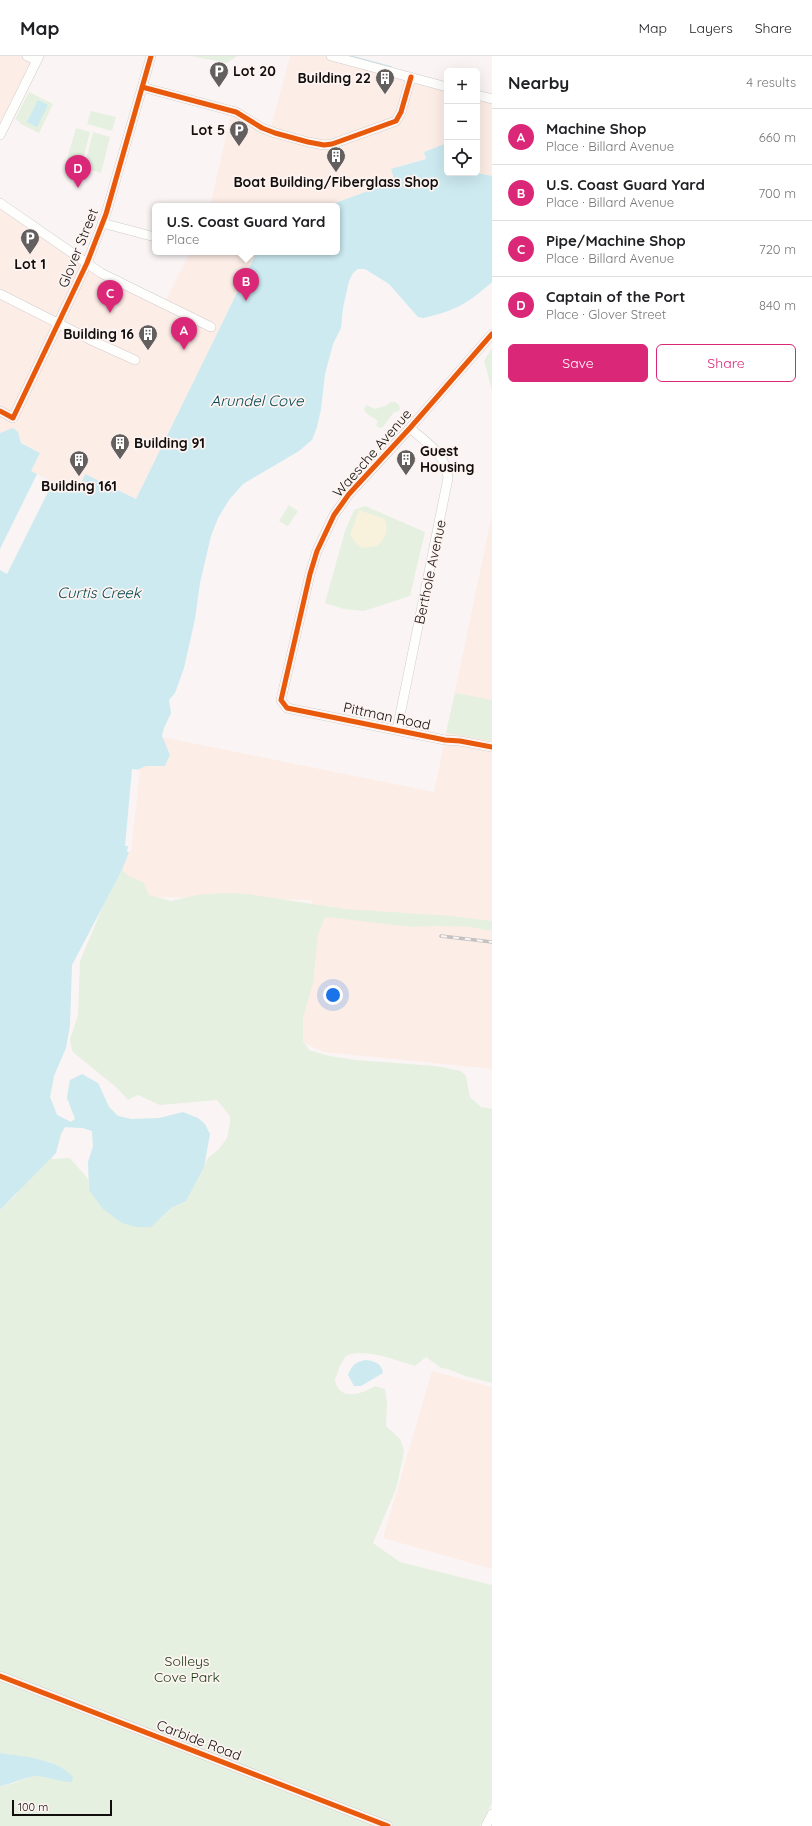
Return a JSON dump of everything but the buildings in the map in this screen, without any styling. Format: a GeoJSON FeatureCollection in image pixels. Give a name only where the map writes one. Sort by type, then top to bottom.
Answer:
{"type":"FeatureCollection","features":[{"type":"Feature","properties":{"kind":"street"},"geometry":{"type":"LineString","coordinates":[[0,135],[38,58],[27,56]]}},
{"type":"Feature","properties":{"kind":"street","name":"Glover Street"},"geometry":{"type":"LineString","coordinates":[[0,411],[13,418],[87,263],[102,223],[151,56]]}},
{"type":"Feature","properties":{"kind":"street"},"geometry":{"type":"LineString","coordinates":[[331,56],[444,86]]}},
{"type":"Feature","properties":{"kind":"street"},"geometry":{"type":"LineString","coordinates":[[142,87],[236,112],[270,131],[324,145],[332,144],[396,121],[401,112],[411,77]]}},
{"type":"Feature","properties":{"kind":"street"},"geometry":{"type":"LineString","coordinates":[[480,96],[492,99]]}},
{"type":"Feature","properties":{"kind":"street"},"geometry":{"type":"LineString","coordinates":[[0,203],[101,273],[211,327]]}},
{"type":"Feature","properties":{"kind":"street"},"geometry":{"type":"LineString","coordinates":[[102,223],[152,236]]}},
{"type":"Feature","properties":{"kind":"street"},"geometry":{"type":"LineString","coordinates":[[0,294],[58,324],[135,360]]}},
{"type":"Feature","properties":{"kind":"street","name":"Waesche Avenue"},"geometry":{"type":"LineString","coordinates":[[281,700],[310,574],[325,533],[349,494],[410,428],[492,334]]}},
{"type":"Feature","properties":{"kind":"street","name":"Berthole Avenue"},"geometry":{"type":"LineString","coordinates":[[397,730],[448,478],[445,463],[440,454],[410,428]]}},
{"type":"Feature","properties":{"kind":"street","name":"Pittman Road"},"geometry":{"type":"LineString","coordinates":[[281,700],[288,708],[445,740],[460,741],[492,747]]}},
{"type":"Feature","properties":{"kind":"street","name":"Carbide Road"},"geometry":{"type":"LineString","coordinates":[[0,1676],[388,1826]]}},
{"type":"Feature","properties":{"kind":"street"},"geometry":{"type":"LineString","coordinates":[[486,1826],[492,1814]]}},
{"type":"Feature","properties":{"kind":"shaded area"},"geometry":{"type":"Polygon","coordinates":[[[0,56],[39,56],[0,135],[0,56]]]}},
{"type":"Feature","properties":{"kind":"shaded area"},"geometry":{"type":"Polygon","coordinates":[[[290,56],[331,56],[444,86],[444,144],[424,152],[426,159],[391,169],[394,180],[390,183],[335,203],[211,203],[232,111],[270,131],[290,56]]]}},
{"type":"Feature","properties":{"kind":"shaded area"},"geometry":{"type":"Polygon","coordinates":[[[480,96],[492,99],[492,176],[480,174],[480,96]]]}},
{"type":"Feature","properties":{"kind":"shaded area"},"geometry":{"type":"Polygon","coordinates":[[[0,203],[101,273],[164,304],[188,255],[256,255],[136,499],[85,475],[80,483],[69,489],[31,471],[40,453],[21,442],[18,432],[0,433],[0,203]]]}},
{"type":"Feature","properties":{"kind":"shaded area"},"geometry":{"type":"Polygon","coordinates":[[[492,514],[492,1069],[324,1052],[304,1043],[297,1020],[312,900],[143,897],[122,870],[132,769],[162,737],[434,792],[492,514]]]}},
{"type":"Feature","properties":{"kind":"shaded area"},"geometry":{"type":"Polygon","coordinates":[[[432,1371],[492,1387],[492,1569],[383,1538],[432,1371]]]}},
{"type":"Feature","properties":{"kind":"green space"},"geometry":{"type":"Polygon","coordinates":[[[191,56],[237,56],[227,63],[191,56]]]}},
{"type":"Feature","properties":{"kind":"green space"},"geometry":{"type":"Polygon","coordinates":[[[29,92],[53,104],[39,133],[19,123],[20,122],[15,119],[29,92]]]}},
{"type":"Feature","properties":{"kind":"green space"},"geometry":{"type":"Polygon","coordinates":[[[91,111],[116,117],[112,131],[87,124],[91,111]]]}},
{"type":"Feature","properties":{"kind":"green space"},"geometry":{"type":"Polygon","coordinates":[[[76,128],[90,132],[81,167],[66,163],[76,128]]]}},
{"type":"Feature","properties":{"kind":"green space"},"geometry":{"type":"Polygon","coordinates":[[[93,132],[110,137],[101,173],[84,168],[93,132]]]}},
{"type":"Feature","properties":{"kind":"green space"},"geometry":{"type":"Polygon","coordinates":[[[492,348],[492,390],[484,361],[492,348]]]}},
{"type":"Feature","properties":{"kind":"green space"},"geometry":{"type":"Polygon","coordinates":[[[391,402],[395,402],[399,405],[400,409],[397,412],[394,412],[382,428],[378,427],[376,425],[378,421],[368,415],[364,410],[366,405],[375,409],[385,406],[391,402]]]}},
{"type":"Feature","properties":{"kind":"green space"},"geometry":{"type":"Polygon","coordinates":[[[289,505],[298,511],[288,526],[279,521],[289,505]]]}},
{"type":"Feature","properties":{"kind":"green space"},"geometry":{"type":"Polygon","coordinates":[[[365,506],[425,532],[410,596],[364,611],[344,609],[325,603],[345,531],[354,510],[365,506]]]}},
{"type":"Feature","properties":{"kind":"green space"},"geometry":{"type":"Polygon","coordinates":[[[455,693],[492,700],[492,741],[446,733],[455,693]]]}},
{"type":"Feature","properties":{"kind":"green space","name":"Solleys Cove Park"},"geometry":{"type":"Polygon","coordinates":[[[122,870],[129,876],[143,882],[149,895],[171,901],[197,895],[225,893],[248,894],[345,909],[452,916],[492,921],[492,931],[470,927],[411,927],[327,917],[324,919],[318,935],[313,983],[303,1018],[303,1041],[309,1050],[329,1056],[356,1060],[435,1066],[461,1071],[466,1076],[470,1097],[481,1107],[492,1109],[492,1383],[441,1368],[426,1357],[415,1366],[380,1356],[362,1353],[346,1356],[340,1365],[335,1380],[337,1387],[346,1394],[364,1392],[375,1386],[385,1389],[387,1403],[386,1426],[400,1439],[404,1450],[396,1489],[373,1543],[400,1562],[492,1585],[492,1803],[480,1826],[0,1826],[0,1786],[11,1784],[35,1775],[46,1778],[51,1762],[0,1753],[0,1210],[16,1195],[54,1076],[50,1097],[57,1115],[71,1122],[76,1118],[67,1098],[70,1080],[98,1083],[109,1107],[118,1116],[131,1119],[93,1146],[92,1131],[83,1128],[65,1127],[56,1151],[51,1159],[70,1158],[88,1179],[89,1190],[160,1219],[171,1208],[186,1201],[208,1158],[219,1149],[227,1138],[230,1124],[230,1116],[217,1100],[160,1105],[138,1095],[128,1100],[117,1088],[73,1052],[70,1039],[78,1015],[80,961],[104,904],[122,870]]]}},
{"type":"Feature","properties":{"kind":"sand"},"geometry":{"type":"Polygon","coordinates":[[[359,510],[385,519],[387,531],[383,540],[377,546],[363,548],[357,545],[350,535],[359,510]]]}},
{"type":"Feature","properties":{"kind":"water"},"geometry":{"type":"Polygon","coordinates":[[[38,100],[48,105],[37,127],[27,122],[38,100]]]}},
{"type":"Feature","properties":{"kind":"water","name":"Curtis Creek"},"geometry":{"type":"Polygon","coordinates":[[[444,144],[444,176],[480,176],[480,174],[492,176],[492,282],[460,306],[444,313],[423,318],[418,317],[389,284],[365,269],[358,269],[353,273],[349,281],[343,308],[341,328],[333,344],[325,374],[321,409],[312,440],[299,451],[243,484],[229,500],[218,518],[211,536],[200,583],[195,619],[184,668],[175,693],[169,700],[171,713],[162,736],[170,755],[165,766],[146,766],[137,770],[129,852],[122,870],[72,965],[70,1025],[66,1048],[54,1076],[50,1097],[57,1115],[71,1122],[75,1119],[67,1098],[70,1080],[82,1074],[98,1083],[109,1107],[118,1116],[131,1119],[159,1118],[183,1112],[198,1118],[205,1124],[210,1134],[204,1167],[186,1201],[171,1208],[151,1227],[137,1227],[122,1223],[103,1209],[89,1190],[88,1162],[93,1146],[92,1131],[83,1128],[65,1127],[61,1133],[56,1153],[0,1210],[0,433],[13,428],[18,432],[21,443],[40,453],[31,471],[68,489],[73,480],[81,483],[85,474],[136,499],[256,255],[340,255],[340,203],[335,203],[390,183],[394,179],[391,169],[426,159],[424,152],[444,144]]]}},
{"type":"Feature","properties":{"kind":"water"},"geometry":{"type":"Polygon","coordinates":[[[366,1360],[375,1362],[379,1365],[383,1373],[361,1386],[354,1386],[348,1375],[349,1372],[357,1363],[366,1360]]]}},
{"type":"Feature","properties":{"kind":"water"},"geometry":{"type":"Polygon","coordinates":[[[0,1753],[29,1757],[49,1762],[66,1771],[73,1777],[72,1782],[34,1776],[0,1786],[0,1753]]]}},
{"type":"Feature","properties":{"kind":"pier"},"geometry":{"type":"Polygon","coordinates":[[[37,474],[53,482],[7,574],[0,570],[0,549],[37,474]]]}},
{"type":"Feature","properties":{"kind":"pier"},"geometry":{"type":"Polygon","coordinates":[[[132,769],[140,770],[131,852],[127,852],[128,846],[125,846],[132,769]]]}},
{"type":"Feature","properties":{"kind":"waterway"},"geometry":{"type":"LineString","coordinates":[[350,56],[391,67]]}},
{"type":"Feature","properties":{"kind":"railway"},"geometry":{"type":"LineString","coordinates":[[441,936],[492,942]]}},
{"type":"Feature","properties":{"kind":"cycle path"},"geometry":{"type":"LineString","coordinates":[[0,411],[13,418],[87,263],[106,214],[151,56]]}},
{"type":"Feature","properties":{"kind":"cycle path"},"geometry":{"type":"LineString","coordinates":[[142,87],[236,112],[262,128],[275,133],[324,145],[332,144],[396,121],[401,112],[411,77]]}},
{"type":"Feature","properties":{"kind":"cycle path"},"geometry":{"type":"LineString","coordinates":[[492,334],[410,428],[349,494],[334,515],[317,551],[310,574],[281,700],[287,708],[445,740],[460,741],[492,747]]}},
{"type":"Feature","properties":{"kind":"cycle path"},"geometry":{"type":"LineString","coordinates":[[0,1676],[388,1826]]}},
{"type":"Feature","properties":{"kind":"place","name":"Lot 20"},"geometry":{"type":"Point","coordinates":[219,88]}},
{"type":"Feature","properties":{"kind":"place","name":"Building 22"},"geometry":{"type":"Point","coordinates":[385,95]}},
{"type":"Feature","properties":{"kind":"place","name":"Lot 5"},"geometry":{"type":"Point","coordinates":[239,147]}},
{"type":"Feature","properties":{"kind":"place","name":"Boat Building/Fiberglass Shop"},"geometry":{"type":"Point","coordinates":[336,173]}},
{"type":"Feature","properties":{"kind":"place","name":"Captain of the Port"},"geometry":{"type":"Point","coordinates":[78,188]}},
{"type":"Feature","properties":{"kind":"place","name":"Lot 1"},"geometry":{"type":"Point","coordinates":[30,255]}},
{"type":"Feature","properties":{"kind":"place","name":"U.S. Coast Guard Yard"},"geometry":{"type":"Point","coordinates":[246,301]}},
{"type":"Feature","properties":{"kind":"place","name":"Pipe/Machine Shop"},"geometry":{"type":"Point","coordinates":[110,313]}},
{"type":"Feature","properties":{"kind":"place","name":"Machine Shop"},"geometry":{"type":"Point","coordinates":[184,350]}},
{"type":"Feature","properties":{"kind":"place","name":"Building 16"},"geometry":{"type":"Point","coordinates":[148,351]}},
{"type":"Feature","properties":{"kind":"place","name":"Building 91"},"geometry":{"type":"Point","coordinates":[120,460]}},
{"type":"Feature","properties":{"kind":"place","name":"Guest Housing"},"geometry":{"type":"Point","coordinates":[406,476]}},
{"type":"Feature","properties":{"kind":"place","name":"Building 161"},"geometry":{"type":"Point","coordinates":[79,477]}},
{"type":"Feature","properties":{"kind":"water label","name":"Arundel Cove"},"geometry":{"type":"Point","coordinates":[257,400]}}]}
